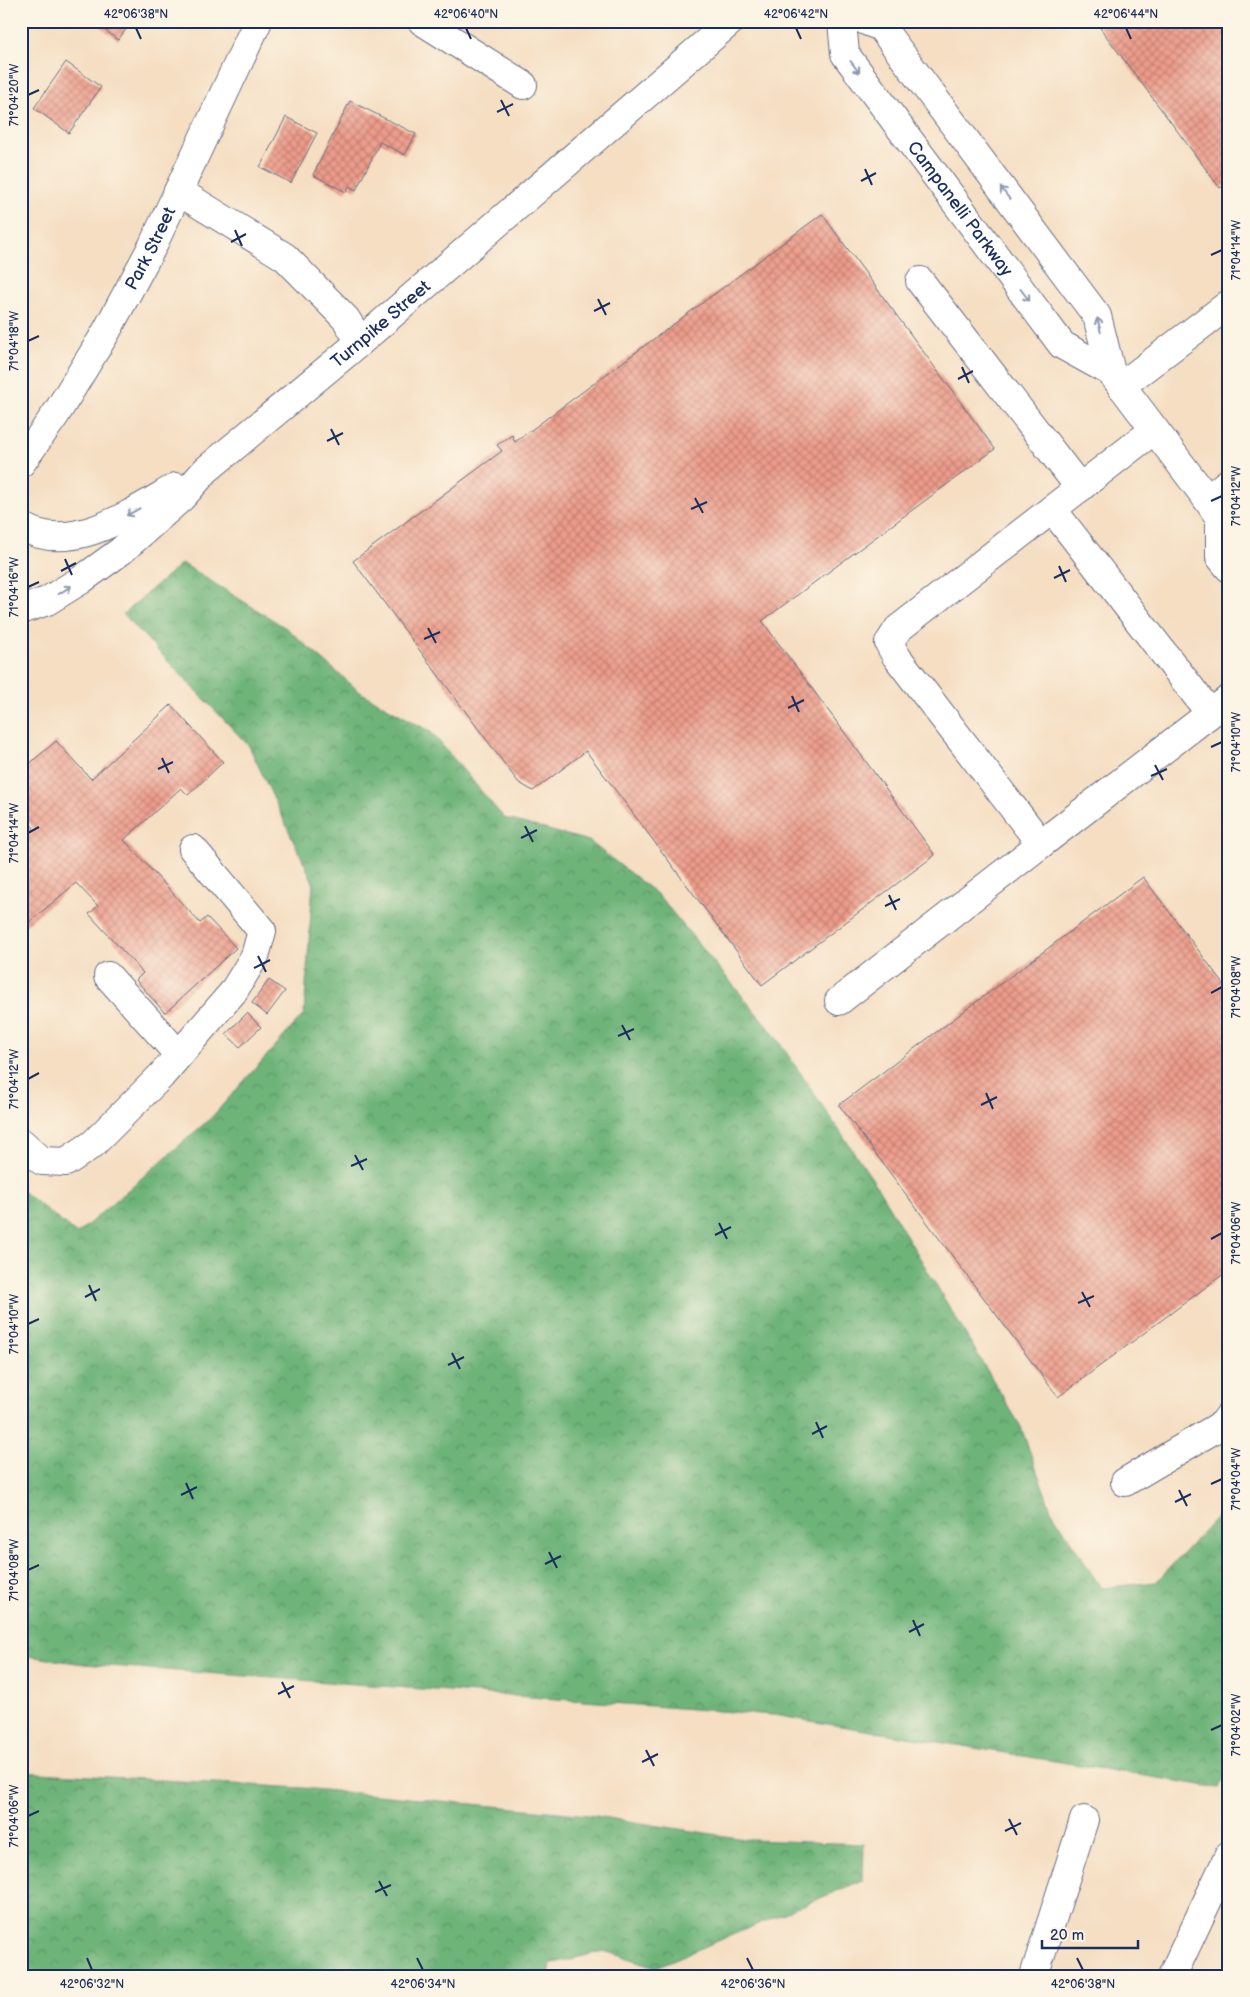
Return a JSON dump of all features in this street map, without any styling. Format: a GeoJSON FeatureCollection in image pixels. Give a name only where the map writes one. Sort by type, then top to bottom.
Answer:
{"type":"FeatureCollection","features":[{"type":"Feature","properties":{"kind":"street","name":"Park Street"},"geometry":{"type":"LineString","coordinates":[[21,464],[56,414],[104,334],[152,248],[258,21]]}},
{"type":"Feature","properties":{"kind":"street"},"geometry":{"type":"LineString","coordinates":[[422,21],[523,85]]}},
{"type":"Feature","properties":{"kind":"street","name":"Turnpike Street"},"geometry":{"type":"LineString","coordinates":[[21,610],[47,601],[81,580],[121,551],[182,497],[206,470],[360,342],[731,21]]}},
{"type":"Feature","properties":{"kind":"street","name":"Campanelli Parkway"},"geometry":{"type":"LineString","coordinates":[[842,21],[845,54],[1062,345],[1116,379]]}},
{"type":"Feature","properties":{"kind":"street","name":"Campanelli Parkway"},"geometry":{"type":"LineString","coordinates":[[866,21],[881,27],[1097,316],[1116,379],[1218,513]]}},
{"type":"Feature","properties":{"kind":"street"},"geometry":{"type":"LineString","coordinates":[[178,191],[285,257],[346,319],[360,342]]}},
{"type":"Feature","properties":{"kind":"street"},"geometry":{"type":"LineString","coordinates":[[920,281],[1080,488]]}},
{"type":"Feature","properties":{"kind":"street"},"geometry":{"type":"LineString","coordinates":[[1116,379],[1229,304]]}},
{"type":"Feature","properties":{"kind":"street"},"geometry":{"type":"LineString","coordinates":[[1042,844],[896,656],[889,643],[898,629],[1154,430]]}},
{"type":"Feature","properties":{"kind":"street"},"geometry":{"type":"LineString","coordinates":[[21,526],[52,536],[80,535],[108,525],[206,470]]}},
{"type":"Feature","properties":{"kind":"street"},"geometry":{"type":"LineString","coordinates":[[1229,482],[1218,513],[1220,558],[1229,568]]}},
{"type":"Feature","properties":{"kind":"street"},"geometry":{"type":"LineString","coordinates":[[839,1001],[1219,706],[1052,510]]}},
{"type":"Feature","properties":{"kind":"street"},"geometry":{"type":"LineString","coordinates":[[21,1142],[42,1161],[66,1162],[93,1144],[161,1076],[233,992],[255,956],[262,931],[193,850]]}},
{"type":"Feature","properties":{"kind":"street"},"geometry":{"type":"LineString","coordinates":[[108,976],[178,1055]]}},
{"type":"Feature","properties":{"kind":"street"},"geometry":{"type":"LineString","coordinates":[[1124,1482],[1223,1424],[1229,1416]]}},
{"type":"Feature","properties":{"kind":"street"},"geometry":{"type":"LineString","coordinates":[[1034,1976],[1084,1820]]}},
{"type":"Feature","properties":{"kind":"street"},"geometry":{"type":"LineString","coordinates":[[1172,1976],[1229,1855]]}},
{"type":"Feature","properties":{"kind":"green space"},"geometry":{"type":"Polygon","coordinates":[[[182,563],[286,628],[360,692],[431,732],[504,818],[589,841],[658,895],[773,1033],[875,1183],[1021,1427],[1051,1510],[1101,1588],[1156,1582],[1229,1504],[1229,1767],[1219,1788],[773,1715],[83,1664],[21,1655],[21,1190],[77,1234],[211,1118],[304,1014],[313,882],[249,746],[123,614],[182,563]]]}},
{"type":"Feature","properties":{"kind":"green space"},"geometry":{"type":"Polygon","coordinates":[[[21,1772],[303,1788],[589,1815],[751,1840],[864,1844],[863,1880],[656,1967],[604,1951],[550,1964],[548,1976],[21,1976],[21,1772]]]}},
{"type":"Feature","properties":{"kind":"building"},"geometry":{"type":"Polygon","coordinates":[[[93,21],[132,21],[118,40],[93,21]]]}},
{"type":"Feature","properties":{"kind":"building"},"geometry":{"type":"Polygon","coordinates":[[[1095,21],[1229,21],[1229,182],[1220,188],[1095,21]]]}},
{"type":"Feature","properties":{"kind":"building"},"geometry":{"type":"Polygon","coordinates":[[[66,62],[101,87],[69,133],[34,108],[66,62]]]}},
{"type":"Feature","properties":{"kind":"building"},"geometry":{"type":"Polygon","coordinates":[[[350,101],[416,134],[405,155],[380,142],[356,190],[349,186],[346,192],[313,175],[350,101]]]}},
{"type":"Feature","properties":{"kind":"building"},"geometry":{"type":"Polygon","coordinates":[[[286,117],[317,133],[291,183],[260,167],[286,117]]]}},
{"type":"Feature","properties":{"kind":"building"},"geometry":{"type":"Polygon","coordinates":[[[822,214],[995,449],[762,621],[935,855],[762,985],[586,751],[533,791],[518,782],[353,561],[502,451],[497,445],[512,435],[515,442],[822,214]]]}},
{"type":"Feature","properties":{"kind":"building"},"geometry":{"type":"Polygon","coordinates":[[[171,705],[223,762],[188,795],[181,788],[124,840],[200,923],[207,917],[236,948],[165,1013],[136,980],[143,973],[89,914],[98,906],[76,883],[21,929],[21,840],[34,828],[21,814],[21,771],[56,741],[91,779],[171,705]]]}},
{"type":"Feature","properties":{"kind":"building"},"geometry":{"type":"Polygon","coordinates":[[[1143,877],[1229,991],[1229,1270],[1058,1397],[839,1105],[1143,877]]]}},
{"type":"Feature","properties":{"kind":"building"},"geometry":{"type":"Polygon","coordinates":[[[269,980],[285,991],[267,1015],[252,1003],[269,980]]]}},
{"type":"Feature","properties":{"kind":"building"},"geometry":{"type":"Polygon","coordinates":[[[247,1013],[261,1027],[240,1047],[226,1034],[247,1013]]]}}]}
